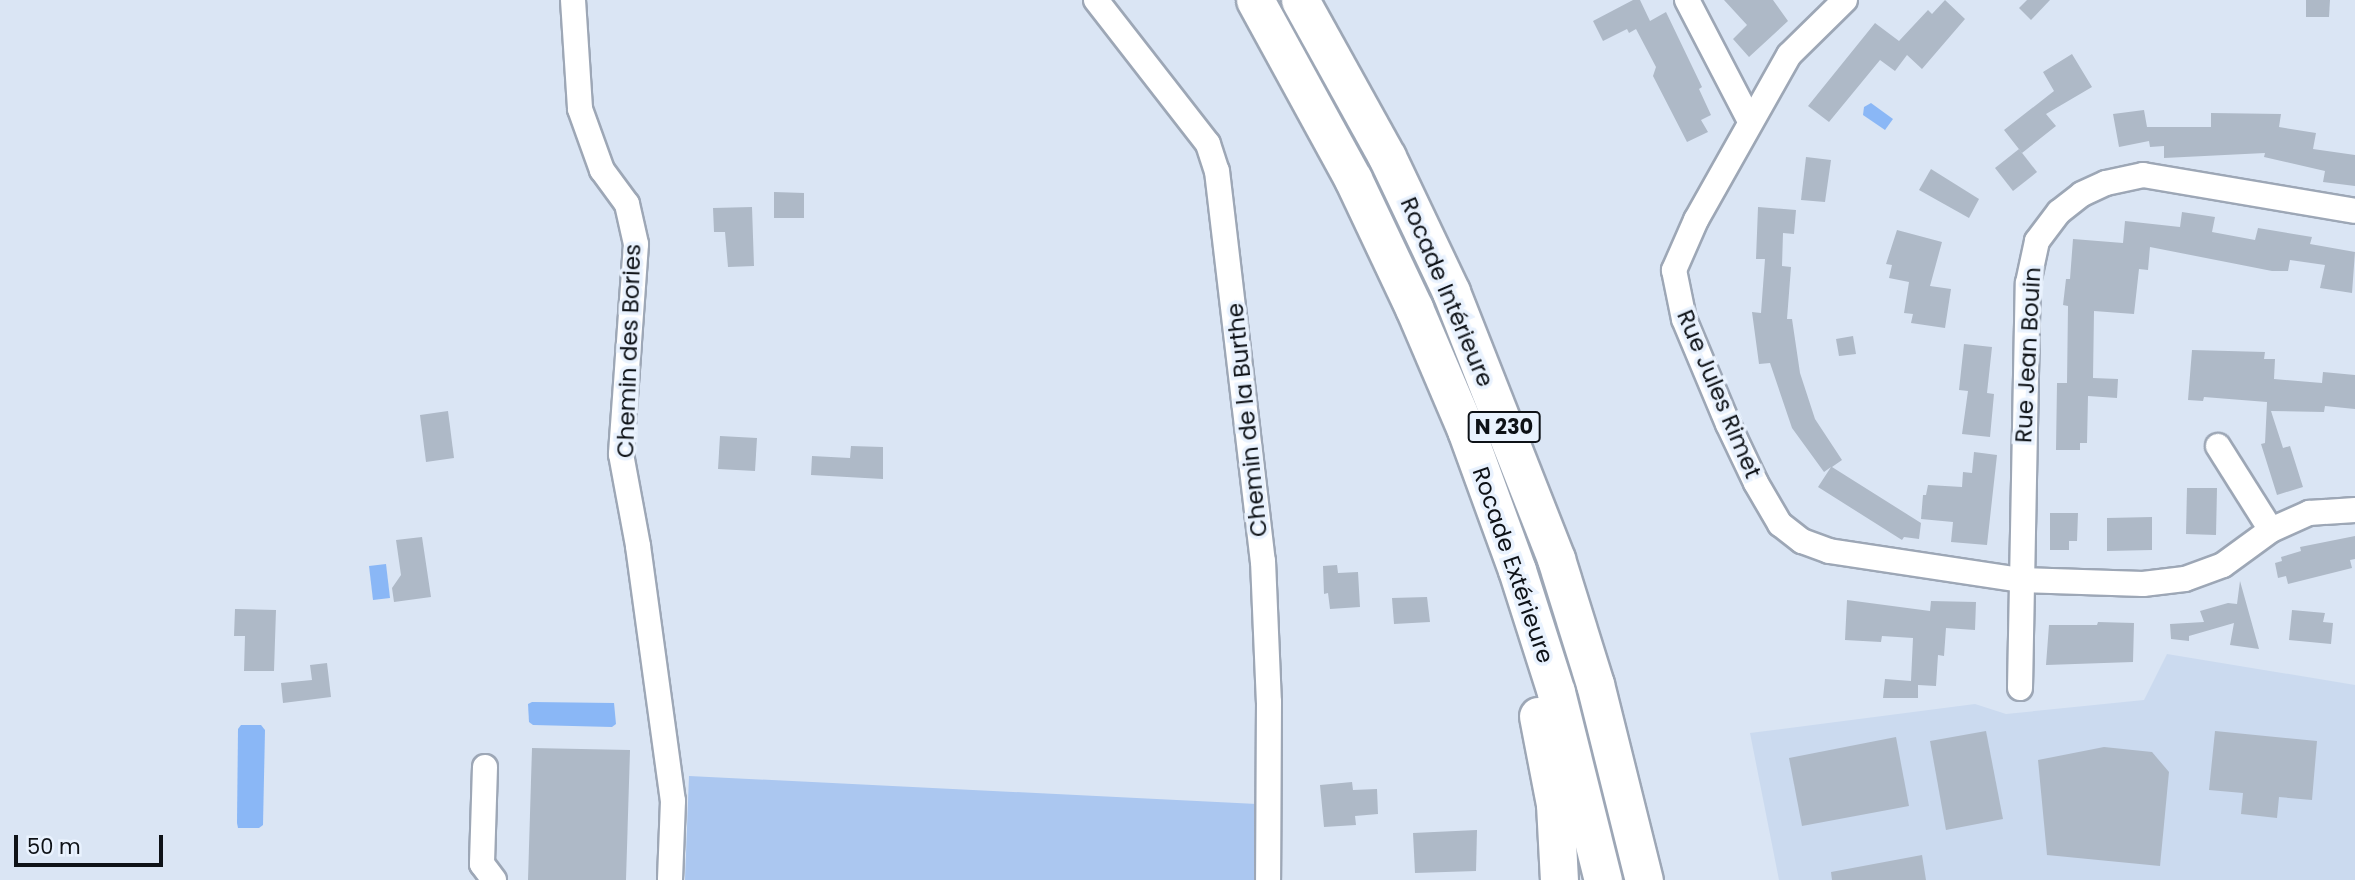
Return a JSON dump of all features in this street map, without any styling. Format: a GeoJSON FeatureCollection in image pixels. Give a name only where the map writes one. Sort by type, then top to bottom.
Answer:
{"type":"FeatureCollection","features":[{"type":"Feature","properties":{"kind":"highway","name":"Rocade Extérieure"},"geometry":{"type":"LineString","coordinates":[[1255,0],[1353,180],[1415,308],[1466,430],[1517,570],[1556,692],[1603,880]]}},
{"type":"Feature","properties":{"kind":"highway","name":"Rocade Intérieure"},"geometry":{"type":"LineString","coordinates":[[1300,0],[1387,157],[1451,292],[1556,559],[1595,684],[1644,880]]}},
{"type":"Feature","properties":{"kind":"highway"},"geometry":{"type":"LineString","coordinates":[[1466,430],[1546,751],[1555,804],[1559,880]]}},
{"type":"Feature","properties":{"kind":"highway"},"geometry":{"type":"LineString","coordinates":[[1595,684],[1639,791],[1665,880]]}},
{"type":"Feature","properties":{"kind":"street","name":"Chemin des Bories"},"geometry":{"type":"LineString","coordinates":[[573,0],[580,109],[602,170],[627,204],[636,244],[621,454],[638,546],[673,801],[670,880]]}},
{"type":"Feature","properties":{"kind":"street","name":"Chemin de la Burthe"},"geometry":{"type":"LineString","coordinates":[[1096,0],[1208,144],[1223,203],[1263,561],[1269,702],[1268,880]]}},
{"type":"Feature","properties":{"kind":"street"},"geometry":{"type":"LineString","coordinates":[[1687,0],[1751,121]]}},
{"type":"Feature","properties":{"kind":"street","name":"Rue Jules Rimet"},"geometry":{"type":"LineString","coordinates":[[1845,0],[1789,55],[1696,220],[1674,270],[1684,319],[1756,483],[1780,524],[1802,541],[1829,551],[2021,580],[2143,584],[2185,579],[2223,565],[2271,530],[2309,513],[2355,510]]}},
{"type":"Feature","properties":{"kind":"street","name":"Rue Jean Bouin"},"geometry":{"type":"LineString","coordinates":[[2020,688],[2028,283],[2037,241],[2059,212],[2082,194],[2106,183],[2143,175],[2355,211]]}},
{"type":"Feature","properties":{"kind":"street"},"geometry":{"type":"LineString","coordinates":[[2218,446],[2271,530]]}},
{"type":"Feature","properties":{"kind":"street"},"geometry":{"type":"LineString","coordinates":[[485,767],[482,864],[494,880]]}},
{"type":"Feature","properties":{"kind":"shaded area"},"geometry":{"type":"Polygon","coordinates":[[[1871,103],[1893,119],[1885,130],[1863,115],[1864,107],[1871,103]]]}},
{"type":"Feature","properties":{"kind":"shaded area"},"geometry":{"type":"Polygon","coordinates":[[[386,564],[390,598],[373,600],[369,566],[386,564]]]}},
{"type":"Feature","properties":{"kind":"shaded area"},"geometry":{"type":"Polygon","coordinates":[[[2167,654],[2355,685],[2355,880],[1779,880],[1750,733],[1975,704],[2006,714],[2144,700],[2167,654]]]}},
{"type":"Feature","properties":{"kind":"shaded area"},"geometry":{"type":"Polygon","coordinates":[[[614,703],[616,724],[612,727],[533,725],[529,722],[528,704],[614,703]]]}},
{"type":"Feature","properties":{"kind":"shaded area"},"geometry":{"type":"Polygon","coordinates":[[[241,725],[261,725],[265,730],[263,825],[259,828],[238,828],[237,823],[238,729],[241,725]]]}},
{"type":"Feature","properties":{"kind":"shaded area"},"geometry":{"type":"Polygon","coordinates":[[[689,776],[1257,804],[1256,880],[685,880],[689,776]]]}},
{"type":"Feature","properties":{"kind":"building"},"geometry":{"type":"Polygon","coordinates":[[[1633,0],[1640,0],[1650,21],[1666,12],[1702,87],[1699,89],[1711,115],[1701,120],[1708,132],[1687,142],[1653,76],[1656,67],[1636,29],[1629,33],[1627,29],[1603,41],[1593,21],[1633,0]]]}},
{"type":"Feature","properties":{"kind":"building"},"geometry":{"type":"Polygon","coordinates":[[[1724,0],[1773,0],[1788,21],[1749,57],[1733,39],[1747,25],[1724,0]]]}},
{"type":"Feature","properties":{"kind":"building"},"geometry":{"type":"Polygon","coordinates":[[[1945,0],[1965,19],[1922,69],[1907,55],[1895,71],[1880,60],[1829,122],[1808,106],[1875,23],[1899,41],[1928,10],[1932,14],[1945,0]]]}},
{"type":"Feature","properties":{"kind":"building"},"geometry":{"type":"Polygon","coordinates":[[[2027,0],[2050,0],[2031,20],[2019,8],[2027,0]]]}},
{"type":"Feature","properties":{"kind":"building"},"geometry":{"type":"Polygon","coordinates":[[[2306,0],[2330,0],[2329,17],[2306,17],[2306,0]]]}},
{"type":"Feature","properties":{"kind":"building"},"geometry":{"type":"Polygon","coordinates":[[[2072,54],[2092,87],[2046,114],[2056,126],[2022,153],[2004,130],[2054,91],[2043,72],[2072,54]]]}},
{"type":"Feature","properties":{"kind":"building"},"geometry":{"type":"Polygon","coordinates":[[[2144,110],[2147,127],[2211,127],[2211,113],[2281,114],[2279,127],[2316,133],[2313,149],[2355,155],[2355,186],[2323,182],[2325,171],[2264,157],[2265,153],[2164,158],[2164,146],[2150,147],[2149,141],[2119,147],[2113,114],[2144,110]]]}},
{"type":"Feature","properties":{"kind":"building"},"geometry":{"type":"Polygon","coordinates":[[[2019,149],[2037,172],[2013,191],[1995,168],[2019,149]]]}},
{"type":"Feature","properties":{"kind":"building"},"geometry":{"type":"Polygon","coordinates":[[[1806,157],[1831,160],[1825,202],[1801,200],[1806,157]]]}},
{"type":"Feature","properties":{"kind":"building"},"geometry":{"type":"Polygon","coordinates":[[[1931,169],[1979,199],[1969,218],[1919,190],[1931,169]]]}},
{"type":"Feature","properties":{"kind":"building"},"geometry":{"type":"Polygon","coordinates":[[[774,192],[804,193],[804,218],[774,218],[774,192]]]}},
{"type":"Feature","properties":{"kind":"building"},"geometry":{"type":"Polygon","coordinates":[[[752,207],[754,266],[728,267],[725,232],[714,232],[713,208],[752,207]]]}},
{"type":"Feature","properties":{"kind":"building"},"geometry":{"type":"Polygon","coordinates":[[[1758,207],[1796,210],[1794,234],[1783,233],[1782,266],[1791,267],[1787,319],[1792,319],[1800,373],[1815,419],[1842,460],[1832,467],[1921,523],[1919,539],[1904,537],[1902,540],[1818,487],[1831,467],[1824,472],[1792,428],[1770,363],[1759,364],[1752,312],[1761,313],[1765,259],[1756,259],[1758,207]]]}},
{"type":"Feature","properties":{"kind":"building"},"geometry":{"type":"Polygon","coordinates":[[[2182,212],[2215,217],[2212,232],[2255,240],[2258,228],[2312,237],[2310,244],[2355,252],[2352,293],[2320,288],[2325,265],[2290,260],[2288,271],[2272,271],[2150,247],[2148,270],[2139,269],[2134,314],[2094,311],[2093,378],[2118,379],[2117,398],[2088,396],[2087,443],[2080,443],[2080,450],[2056,450],[2057,383],[2067,383],[2068,306],[2063,305],[2066,279],[2070,279],[2073,239],[2123,243],[2125,221],[2180,227],[2182,212]]]}},
{"type":"Feature","properties":{"kind":"building"},"geometry":{"type":"Polygon","coordinates":[[[1897,230],[1942,242],[1930,286],[1951,289],[1945,328],[1911,323],[1913,314],[1904,313],[1909,282],[1889,278],[1892,265],[1886,264],[1897,230]]]}},
{"type":"Feature","properties":{"kind":"building"},"geometry":{"type":"Polygon","coordinates":[[[1853,336],[1856,354],[1839,356],[1836,339],[1853,336]]]}},
{"type":"Feature","properties":{"kind":"building"},"geometry":{"type":"Polygon","coordinates":[[[1964,344],[1992,347],[1987,393],[1994,394],[1990,437],[1962,434],[1968,391],[1959,390],[1964,344]]]}},
{"type":"Feature","properties":{"kind":"building"},"geometry":{"type":"Polygon","coordinates":[[[2192,350],[2265,352],[2264,359],[2275,359],[2274,379],[2322,383],[2323,372],[2355,375],[2355,409],[2325,406],[2324,412],[2271,411],[2283,448],[2290,446],[2303,487],[2277,495],[2261,444],[2265,443],[2267,402],[2204,397],[2203,401],[2188,400],[2192,350]]]}},
{"type":"Feature","properties":{"kind":"building"},"geometry":{"type":"Polygon","coordinates":[[[448,411],[454,458],[426,462],[420,415],[448,411]]]}},
{"type":"Feature","properties":{"kind":"building"},"geometry":{"type":"Polygon","coordinates":[[[720,436],[757,438],[755,471],[718,469],[720,436]]]}},
{"type":"Feature","properties":{"kind":"building"},"geometry":{"type":"Polygon","coordinates":[[[851,446],[883,447],[883,479],[811,475],[812,456],[850,458],[851,446]]]}},
{"type":"Feature","properties":{"kind":"building"},"geometry":{"type":"Polygon","coordinates":[[[1974,452],[1997,455],[1987,545],[1951,542],[1953,522],[1921,519],[1923,495],[1926,495],[1928,485],[1962,487],[1963,472],[1972,473],[1974,452]]]}},
{"type":"Feature","properties":{"kind":"building"},"geometry":{"type":"Polygon","coordinates":[[[2187,488],[2217,488],[2216,535],[2186,534],[2187,488]]]}},
{"type":"Feature","properties":{"kind":"building"},"geometry":{"type":"Polygon","coordinates":[[[2050,513],[2078,513],[2077,541],[2069,541],[2069,550],[2050,550],[2050,513]]]}},
{"type":"Feature","properties":{"kind":"building"},"geometry":{"type":"Polygon","coordinates":[[[2152,517],[2152,550],[2107,551],[2107,518],[2152,517]]]}},
{"type":"Feature","properties":{"kind":"building"},"geometry":{"type":"Polygon","coordinates":[[[2355,536],[2355,559],[2350,560],[2352,568],[2288,584],[2286,576],[2278,578],[2275,563],[2282,561],[2281,557],[2301,551],[2300,547],[2355,536]]]}},
{"type":"Feature","properties":{"kind":"building"},"geometry":{"type":"Polygon","coordinates":[[[422,537],[431,597],[394,602],[392,588],[401,575],[396,540],[422,537]]]}},
{"type":"Feature","properties":{"kind":"building"},"geometry":{"type":"Polygon","coordinates":[[[1337,565],[1338,573],[1358,572],[1360,607],[1330,609],[1328,593],[1324,594],[1323,566],[1337,565]]]}},
{"type":"Feature","properties":{"kind":"building"},"geometry":{"type":"Polygon","coordinates":[[[2240,581],[2259,649],[2230,645],[2234,623],[2189,636],[2189,641],[2171,639],[2170,624],[2204,622],[2200,611],[2228,603],[2237,604],[2240,581]]]}},
{"type":"Feature","properties":{"kind":"building"},"geometry":{"type":"Polygon","coordinates":[[[1427,597],[1430,622],[1394,624],[1392,598],[1427,597]]]}},
{"type":"Feature","properties":{"kind":"building"},"geometry":{"type":"Polygon","coordinates":[[[1847,600],[1930,611],[1931,601],[1976,602],[1975,630],[1946,628],[1944,656],[1938,655],[1936,686],[1918,685],[1918,698],[1883,698],[1885,679],[1911,681],[1913,638],[1882,636],[1881,642],[1845,640],[1847,600]]]}},
{"type":"Feature","properties":{"kind":"building"},"geometry":{"type":"Polygon","coordinates":[[[235,609],[276,610],[274,671],[244,671],[245,636],[234,636],[235,609]]]}},
{"type":"Feature","properties":{"kind":"building"},"geometry":{"type":"Polygon","coordinates":[[[2292,610],[2325,613],[2323,622],[2333,623],[2331,644],[2289,640],[2292,610]]]}},
{"type":"Feature","properties":{"kind":"building"},"geometry":{"type":"Polygon","coordinates":[[[2098,622],[2134,623],[2133,662],[2046,665],[2049,625],[2097,625],[2098,622]]]}},
{"type":"Feature","properties":{"kind":"building"},"geometry":{"type":"Polygon","coordinates":[[[327,663],[331,697],[283,703],[281,683],[312,680],[310,665],[327,663]]]}},
{"type":"Feature","properties":{"kind":"building"},"geometry":{"type":"Polygon","coordinates":[[[1986,731],[2003,819],[1946,830],[1930,741],[1986,731]]]}},
{"type":"Feature","properties":{"kind":"building"},"geometry":{"type":"Polygon","coordinates":[[[2215,731],[2317,741],[2312,800],[2279,797],[2277,818],[2241,814],[2243,793],[2209,790],[2215,731]]]}},
{"type":"Feature","properties":{"kind":"building"},"geometry":{"type":"Polygon","coordinates":[[[1896,737],[1909,806],[1802,826],[1789,758],[1896,737]]]}},
{"type":"Feature","properties":{"kind":"building"},"geometry":{"type":"Polygon","coordinates":[[[2104,747],[2152,752],[2169,772],[2160,866],[2047,855],[2038,760],[2104,747]]]}},
{"type":"Feature","properties":{"kind":"building"},"geometry":{"type":"Polygon","coordinates":[[[532,748],[630,750],[626,880],[528,880],[532,748]]]}},
{"type":"Feature","properties":{"kind":"building"},"geometry":{"type":"Polygon","coordinates":[[[1352,782],[1353,790],[1377,789],[1378,814],[1355,816],[1356,825],[1324,827],[1320,785],[1352,782]]]}},
{"type":"Feature","properties":{"kind":"building"},"geometry":{"type":"Polygon","coordinates":[[[1477,830],[1476,871],[1415,873],[1413,833],[1477,830]]]}},
{"type":"Feature","properties":{"kind":"building"},"geometry":{"type":"Polygon","coordinates":[[[1922,855],[1926,880],[1832,880],[1831,872],[1922,855]]]}}]}
